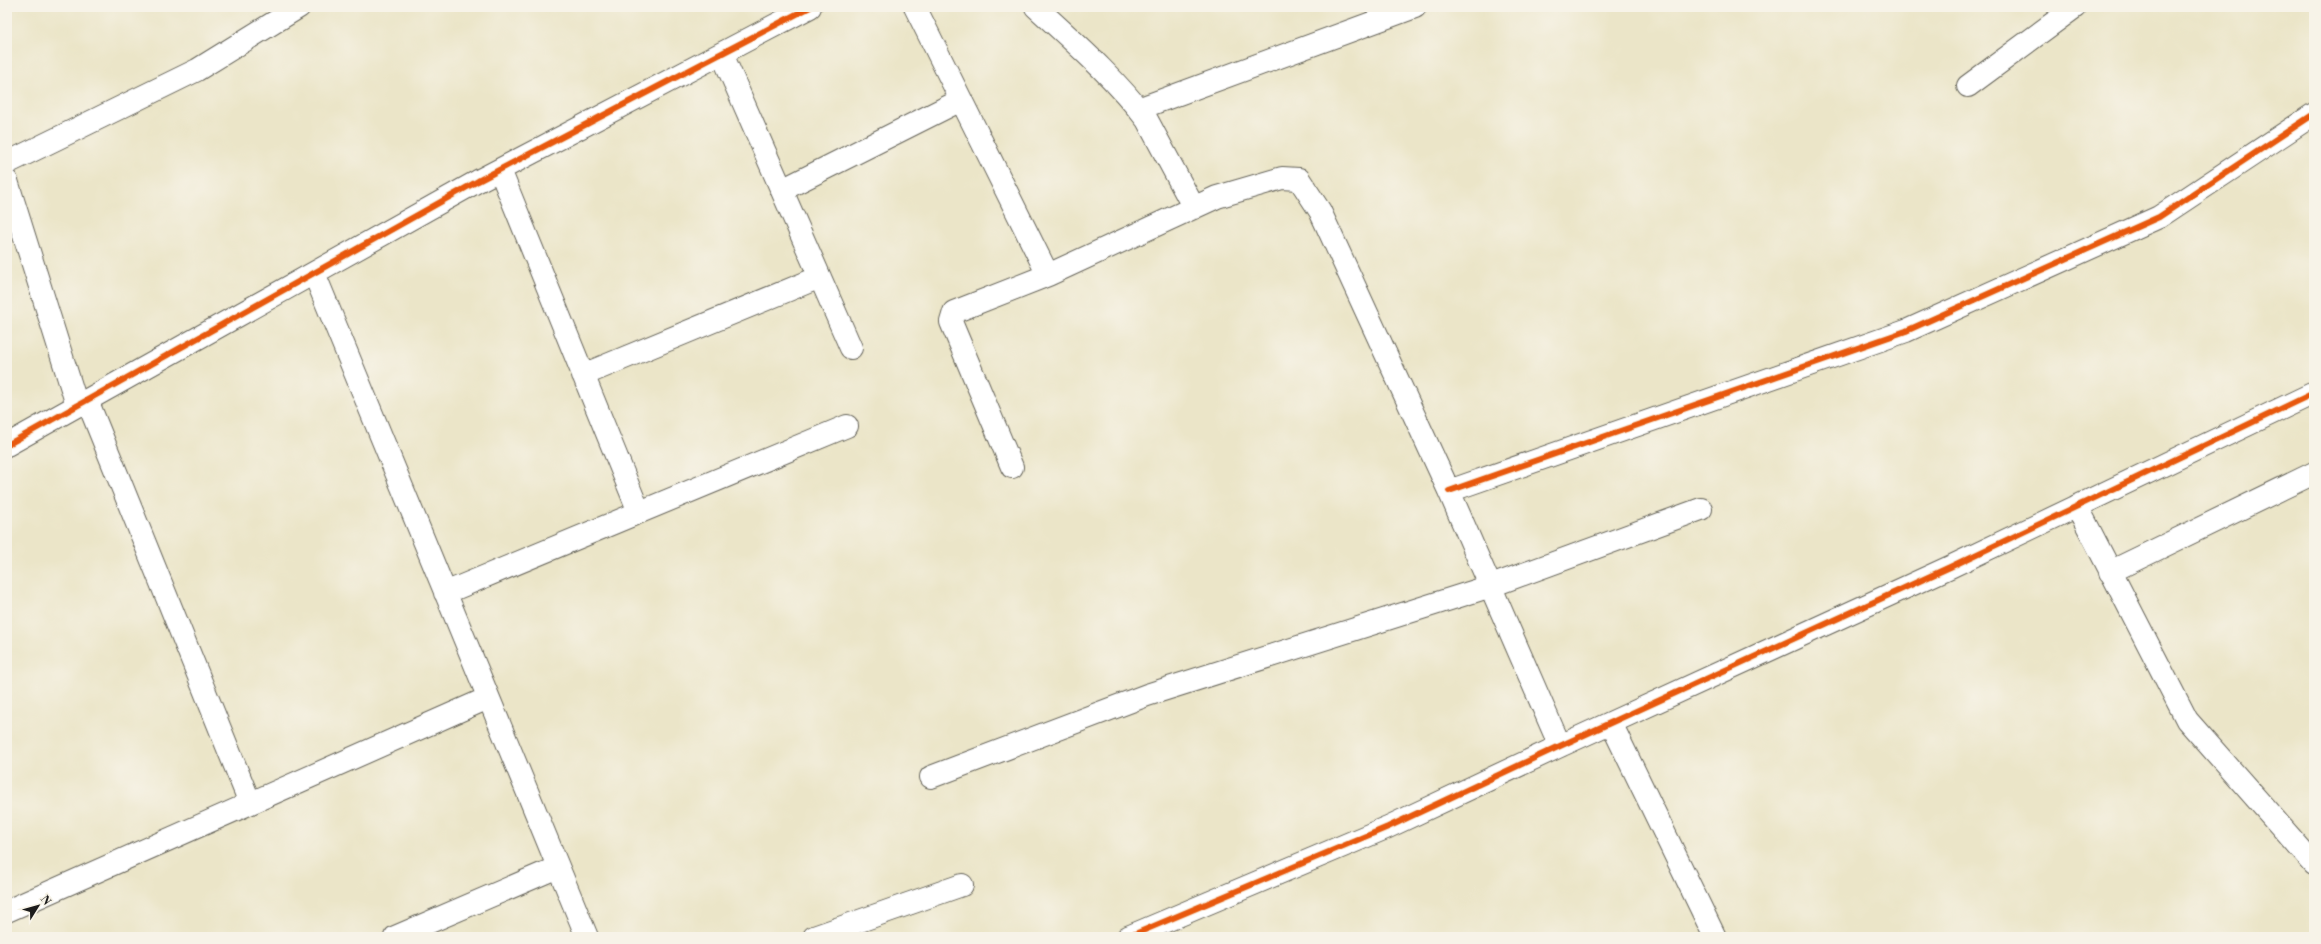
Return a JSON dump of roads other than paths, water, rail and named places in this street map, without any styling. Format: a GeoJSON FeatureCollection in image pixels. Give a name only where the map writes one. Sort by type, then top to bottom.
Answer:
{"type":"FeatureCollection","features":[{"type":"Feature","properties":{"kind":"street"},"geometry":{"type":"LineString","coordinates":[[7,163],[197,70],[299,7]]}},
{"type":"Feature","properties":{"kind":"street"},"geometry":{"type":"LineString","coordinates":[[7,445],[500,170],[810,7]]}},
{"type":"Feature","properties":{"kind":"street"},"geometry":{"type":"LineString","coordinates":[[915,7],[1048,275]]}},
{"type":"Feature","properties":{"kind":"street"},"geometry":{"type":"LineString","coordinates":[[1036,7],[1119,84],[1147,120],[1194,208]]}},
{"type":"Feature","properties":{"kind":"street"},"geometry":{"type":"LineString","coordinates":[[1138,109],[1415,7]]}},
{"type":"Feature","properties":{"kind":"street"},"geometry":{"type":"LineString","coordinates":[[1968,86],[2075,7]]}},
{"type":"Feature","properties":{"kind":"street"},"geometry":{"type":"LineString","coordinates":[[722,54],[851,348]]}},
{"type":"Feature","properties":{"kind":"street"},"geometry":{"type":"LineString","coordinates":[[782,190],[961,100]]}},
{"type":"Feature","properties":{"kind":"street"},"geometry":{"type":"LineString","coordinates":[[1449,490],[1906,331],[2159,217],[2314,114]]}},
{"type":"Feature","properties":{"kind":"street"},"geometry":{"type":"LineString","coordinates":[[500,170],[639,512]]}},
{"type":"Feature","properties":{"kind":"street"},"geometry":{"type":"LineString","coordinates":[[1012,467],[951,322],[954,312],[1048,275],[1217,197],[1282,178],[1299,179],[1320,211],[1449,490],[1560,746]]}},
{"type":"Feature","properties":{"kind":"street"},"geometry":{"type":"LineString","coordinates":[[7,181],[82,403],[250,803]]}},
{"type":"Feature","properties":{"kind":"street"},"geometry":{"type":"LineString","coordinates":[[314,273],[587,937]]}},
{"type":"Feature","properties":{"kind":"street"},"geometry":{"type":"LineString","coordinates":[[583,375],[820,277]]}},
{"type":"Feature","properties":{"kind":"street"},"geometry":{"type":"LineString","coordinates":[[1128,937],[1388,828],[1560,746],[2077,506],[2314,393]]}},
{"type":"Feature","properties":{"kind":"street"},"geometry":{"type":"LineString","coordinates":[[445,593],[846,426]]}},
{"type":"Feature","properties":{"kind":"street"},"geometry":{"type":"LineString","coordinates":[[2110,572],[2314,473]]}},
{"type":"Feature","properties":{"kind":"street"},"geometry":{"type":"LineString","coordinates":[[2077,506],[2187,720],[2314,864]]}},
{"type":"Feature","properties":{"kind":"street"},"geometry":{"type":"LineString","coordinates":[[931,777],[1147,695],[1491,586],[1701,509]]}},
{"type":"Feature","properties":{"kind":"street"},"geometry":{"type":"LineString","coordinates":[[8,907],[250,803],[488,698]]}},
{"type":"Feature","properties":{"kind":"street"},"geometry":{"type":"LineString","coordinates":[[1611,723],[1714,937]]}},
{"type":"Feature","properties":{"kind":"street"},"geometry":{"type":"LineString","coordinates":[[395,937],[558,867]]}},
{"type":"Feature","properties":{"kind":"street"},"geometry":{"type":"LineString","coordinates":[[814,937],[962,885]]}}]}
